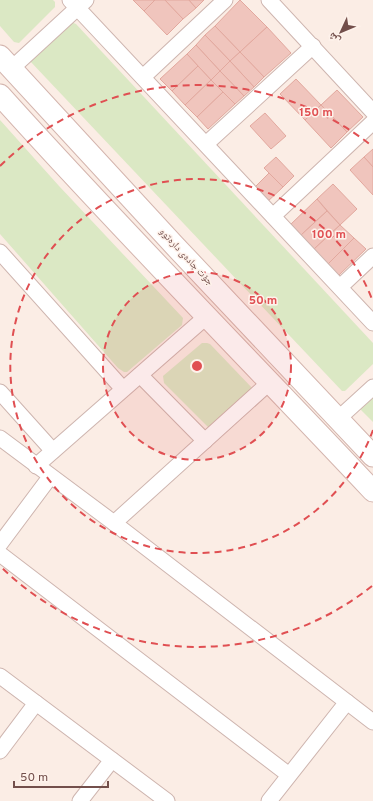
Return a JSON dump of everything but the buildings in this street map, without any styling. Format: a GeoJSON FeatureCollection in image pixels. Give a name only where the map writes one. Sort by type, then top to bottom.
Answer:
{"type":"FeatureCollection","features":[{"type":"Feature","properties":{"kind":"main road","name":"جۆت جادەی دارەتوو"},"geometry":{"type":"LineString","coordinates":[[6,63],[373,456]]}},
{"type":"Feature","properties":{"kind":"main road"},"geometry":{"type":"LineString","coordinates":[[0,95],[101,205],[373,491]]}},
{"type":"Feature","properties":{"kind":"street"},"geometry":{"type":"LineString","coordinates":[[143,77],[225,0]]}},
{"type":"Feature","properties":{"kind":"street"},"geometry":{"type":"LineString","coordinates":[[269,0],[373,112]]}},
{"type":"Feature","properties":{"kind":"street"},"geometry":{"type":"LineString","coordinates":[[6,63],[78,3],[143,77],[373,323]]}},
{"type":"Feature","properties":{"kind":"street"},"geometry":{"type":"LineString","coordinates":[[206,144],[312,46]]}},
{"type":"Feature","properties":{"kind":"street"},"geometry":{"type":"LineString","coordinates":[[273,216],[373,122]]}},
{"type":"Feature","properties":{"kind":"street"},"geometry":{"type":"LineString","coordinates":[[0,252],[123,389]]}},
{"type":"Feature","properties":{"kind":"street"},"geometry":{"type":"LineString","coordinates":[[340,287],[373,256]]}},
{"type":"Feature","properties":{"kind":"street"},"geometry":{"type":"LineString","coordinates":[[36,466],[207,316]]}},
{"type":"Feature","properties":{"kind":"street"},"geometry":{"type":"LineString","coordinates":[[140,375],[205,440]]}},
{"type":"Feature","properties":{"kind":"street"},"geometry":{"type":"LineString","coordinates":[[114,523],[270,382]]}},
{"type":"Feature","properties":{"kind":"street"},"geometry":{"type":"LineString","coordinates":[[339,418],[373,387]]}},
{"type":"Feature","properties":{"kind":"street"},"geometry":{"type":"LineString","coordinates":[[0,392],[53,451]]}},
{"type":"Feature","properties":{"kind":"street"},"geometry":{"type":"LineString","coordinates":[[0,438],[50,477],[114,523],[373,722]]}},
{"type":"Feature","properties":{"kind":"street"},"geometry":{"type":"LineString","coordinates":[[0,544],[50,477]]}},
{"type":"Feature","properties":{"kind":"street"},"geometry":{"type":"LineString","coordinates":[[0,554],[289,775]]}},
{"type":"Feature","properties":{"kind":"street"},"geometry":{"type":"LineString","coordinates":[[0,676],[167,801]]}},
{"type":"Feature","properties":{"kind":"street"},"geometry":{"type":"LineString","coordinates":[[269,801],[347,702]]}},
{"type":"Feature","properties":{"kind":"street"},"geometry":{"type":"LineString","coordinates":[[0,751],[36,703]]}},
{"type":"Feature","properties":{"kind":"street"},"geometry":{"type":"LineString","coordinates":[[80,801],[112,760]]}},
{"type":"Feature","properties":{"kind":"green space"},"geometry":{"type":"Polygon","coordinates":[[[0,0],[53,0],[55,2],[55,7],[19,43],[14,42],[0,26],[0,0]]]}},
{"type":"Feature","properties":{"kind":"green space"},"geometry":{"type":"Polygon","coordinates":[[[71,22],[76,24],[373,343],[373,364],[345,391],[342,391],[29,60],[71,22]]]}},
{"type":"Feature","properties":{"kind":"green space"},"geometry":{"type":"Polygon","coordinates":[[[0,120],[59,186],[183,318],[182,325],[127,372],[124,372],[118,368],[0,234],[0,120]]]}},
{"type":"Feature","properties":{"kind":"green space"},"geometry":{"type":"Polygon","coordinates":[[[202,343],[210,344],[254,390],[209,428],[164,383],[163,376],[202,343]]]}},
{"type":"Feature","properties":{"kind":"green space"},"geometry":{"type":"Polygon","coordinates":[[[373,393],[373,422],[358,407],[373,393]]]}}]}
